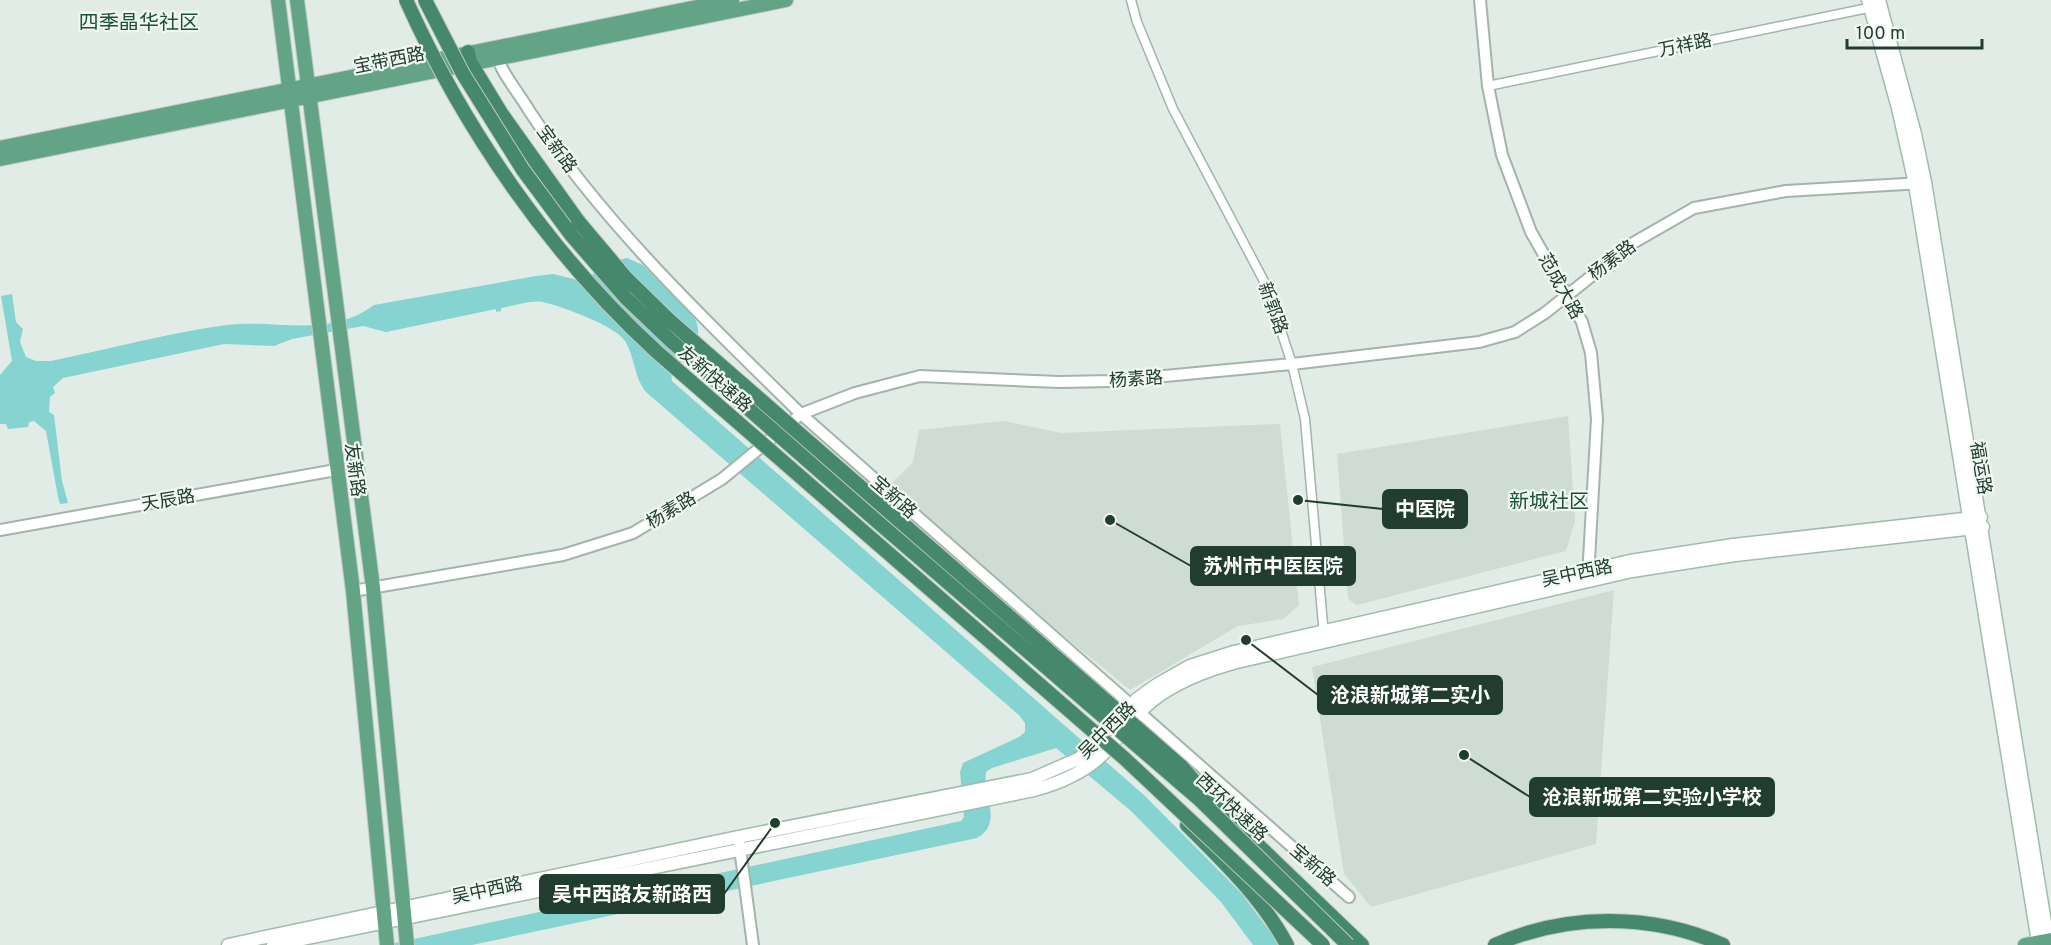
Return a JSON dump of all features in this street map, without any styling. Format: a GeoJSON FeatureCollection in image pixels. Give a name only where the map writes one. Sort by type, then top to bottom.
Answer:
{"type":"FeatureCollection","features":[{"type":"Feature","properties":{"kind":"highway","name":"友新快速路"},"geometry":{"type":"LineString","coordinates":[[406,0],[446,81],[490,153],[559,248],[614,311],[666,360],[1077,718]]}},
{"type":"Feature","properties":{"kind":"highway","name":"友新快速路"},"geometry":{"type":"LineString","coordinates":[[425,0],[463,74],[523,170],[572,236],[626,297],[679,347],[1086,702]]}},
{"type":"Feature","properties":{"kind":"highway"},"geometry":{"type":"LineString","coordinates":[[469,57],[520,142],[578,221],[626,278],[669,320],[1182,767],[1212,800],[1362,945]]}},
{"type":"Feature","properties":{"kind":"highway","name":"西环快速路"},"geometry":{"type":"LineString","coordinates":[[1086,702],[1200,800],[1348,945]]}},
{"type":"Feature","properties":{"kind":"highway","name":"西环快速路"},"geometry":{"type":"LineString","coordinates":[[1077,718],[1124,758],[1323,945]]}},
{"type":"Feature","properties":{"kind":"highway"},"geometry":{"type":"LineString","coordinates":[[1136,728],[1200,800]]}},
{"type":"Feature","properties":{"kind":"highway"},"geometry":{"type":"LineString","coordinates":[[1124,758],[1247,888],[1269,916],[1287,945]]}},
{"type":"Feature","properties":{"kind":"highway"},"geometry":{"type":"LineString","coordinates":[[1294,891],[1341,926]]}},
{"type":"Feature","properties":{"kind":"highway"},"geometry":{"type":"LineString","coordinates":[[1496,945],[1549,927],[1594,921],[1664,927],[1723,945]]}},
{"type":"Feature","properties":{"kind":"main road","name":"友新路"},"geometry":{"type":"LineString","coordinates":[[278,0],[316,317],[353,591],[386,940]]}},
{"type":"Feature","properties":{"kind":"main road","name":"友新路"},"geometry":{"type":"LineString","coordinates":[[297,0],[373,588],[406,940]]}},
{"type":"Feature","properties":{"kind":"main road","name":"宝带西路"},"geometry":{"type":"LineString","coordinates":[[0,148],[496,52],[714,6],[732,0]]}},
{"type":"Feature","properties":{"kind":"main road","name":"宝带西路"},"geometry":{"type":"LineString","coordinates":[[714,6],[786,0]]}},
{"type":"Feature","properties":{"kind":"main road","name":"福运路"},"geometry":{"type":"LineString","coordinates":[[1875,3],[1903,127],[1920,183],[1977,523],[2041,943]]}},
{"type":"Feature","properties":{"kind":"main road","name":"宝带西路"},"geometry":{"type":"LineString","coordinates":[[0,159],[288,94]]}},
{"type":"Feature","properties":{"kind":"main road","name":"吴中西路"},"geometry":{"type":"LineString","coordinates":[[228,945],[404,914],[739,843],[995,793],[1032,779],[1073,769],[1100,749],[1158,684],[1199,663],[1324,637],[1587,575],[1724,546],[1977,523]]}},
{"type":"Feature","properties":{"kind":"main road","name":"吴中西路"},"geometry":{"type":"LineString","coordinates":[[273,945],[384,917]]}},
{"type":"Feature","properties":{"kind":"street","name":"新郭路"},"geometry":{"type":"LineString","coordinates":[[1131,0],[1137,22],[1173,109],[1266,285],[1292,364],[1305,419],[1324,637]]}},
{"type":"Feature","properties":{"kind":"street","name":"范成大路"},"geometry":{"type":"LineString","coordinates":[[1480,0],[1488,86],[1502,155],[1531,232],[1582,322],[1591,353],[1597,419],[1594,501],[1587,575]]}},
{"type":"Feature","properties":{"kind":"street","name":"万祥路"},"geometry":{"type":"LineString","coordinates":[[1488,86],[1875,3]]}},
{"type":"Feature","properties":{"kind":"street","name":"宝新路"},"geometry":{"type":"LineString","coordinates":[[496,52],[557,153],[606,213],[706,321],[801,414],[1349,897]]}},
{"type":"Feature","properties":{"kind":"street","name":"杨素路"},"geometry":{"type":"LineString","coordinates":[[353,591],[563,555],[633,533],[722,479],[801,414],[855,393],[920,376],[1087,382],[1292,364],[1479,342],[1515,332],[1545,313],[1634,243],[1694,208],[1738,198],[1786,191],[1920,183]]}},
{"type":"Feature","properties":{"kind":"street","name":"天辰路"},"geometry":{"type":"LineString","coordinates":[[0,530],[336,470]]}},
{"type":"Feature","properties":{"kind":"street"},"geometry":{"type":"LineString","coordinates":[[739,843],[753,945]]}},
{"type":"Feature","properties":{"kind":"shaded area"},"geometry":{"type":"Polygon","coordinates":[[[1568,416],[1575,521],[1566,551],[1357,605],[1348,599],[1337,454],[1568,416]]]}},
{"type":"Feature","properties":{"kind":"shaded area"},"geometry":{"type":"Polygon","coordinates":[[[1004,421],[1061,433],[1280,424],[1299,605],[1283,619],[1238,626],[1130,690],[967,557],[892,483],[913,462],[919,430],[1004,421]]]}},
{"type":"Feature","properties":{"kind":"shaded area"},"geometry":{"type":"Polygon","coordinates":[[[1614,590],[1596,844],[1371,907],[1344,874],[1312,667],[1614,590]]]}},
{"type":"Feature","properties":{"kind":"water"},"geometry":{"type":"Polygon","coordinates":[[[627,258],[643,265],[694,317],[698,333],[697,341],[689,354],[671,372],[672,381],[1145,796],[1241,893],[1280,945],[1253,945],[1221,902],[1131,811],[1056,748],[992,768],[986,772],[991,817],[985,832],[977,838],[472,945],[386,945],[961,821],[964,817],[960,772],[963,763],[1019,737],[1025,732],[1025,723],[1019,715],[646,392],[639,380],[628,347],[620,335],[587,317],[551,304],[527,302],[501,308],[501,311],[496,312],[496,309],[386,332],[363,326],[292,339],[274,346],[224,344],[63,378],[53,387],[55,393],[50,397],[49,412],[54,415],[62,481],[68,503],[60,504],[46,431],[34,421],[29,422],[28,427],[8,429],[6,424],[0,424],[0,375],[12,361],[1,296],[12,294],[16,322],[23,329],[20,342],[26,357],[36,361],[51,361],[227,325],[320,325],[339,322],[374,305],[536,276],[553,274],[582,281],[614,261],[627,258]]]}},
{"type":"Feature","properties":{"kind":"place","name":"中医院"},"geometry":{"type":"Point","coordinates":[1298,500]}},
{"type":"Feature","properties":{"kind":"place","name":"苏州市中医医院"},"geometry":{"type":"Point","coordinates":[1110,520]}},
{"type":"Feature","properties":{"kind":"place","name":"沧浪新城第二实小"},"geometry":{"type":"Point","coordinates":[1246,640]}},
{"type":"Feature","properties":{"kind":"place","name":"沧浪新城第二实验小学校"},"geometry":{"type":"Point","coordinates":[1464,755]}},
{"type":"Feature","properties":{"kind":"place","name":"吴中西路友新路西"},"geometry":{"type":"Point","coordinates":[775,823]}},
{"type":"Feature","properties":{"kind":"district","name":"四季晶华社区"},"geometry":{"type":"Point","coordinates":[139,22]}},
{"type":"Feature","properties":{"kind":"district","name":"新城社区"},"geometry":{"type":"Point","coordinates":[1549,501]}}]}
